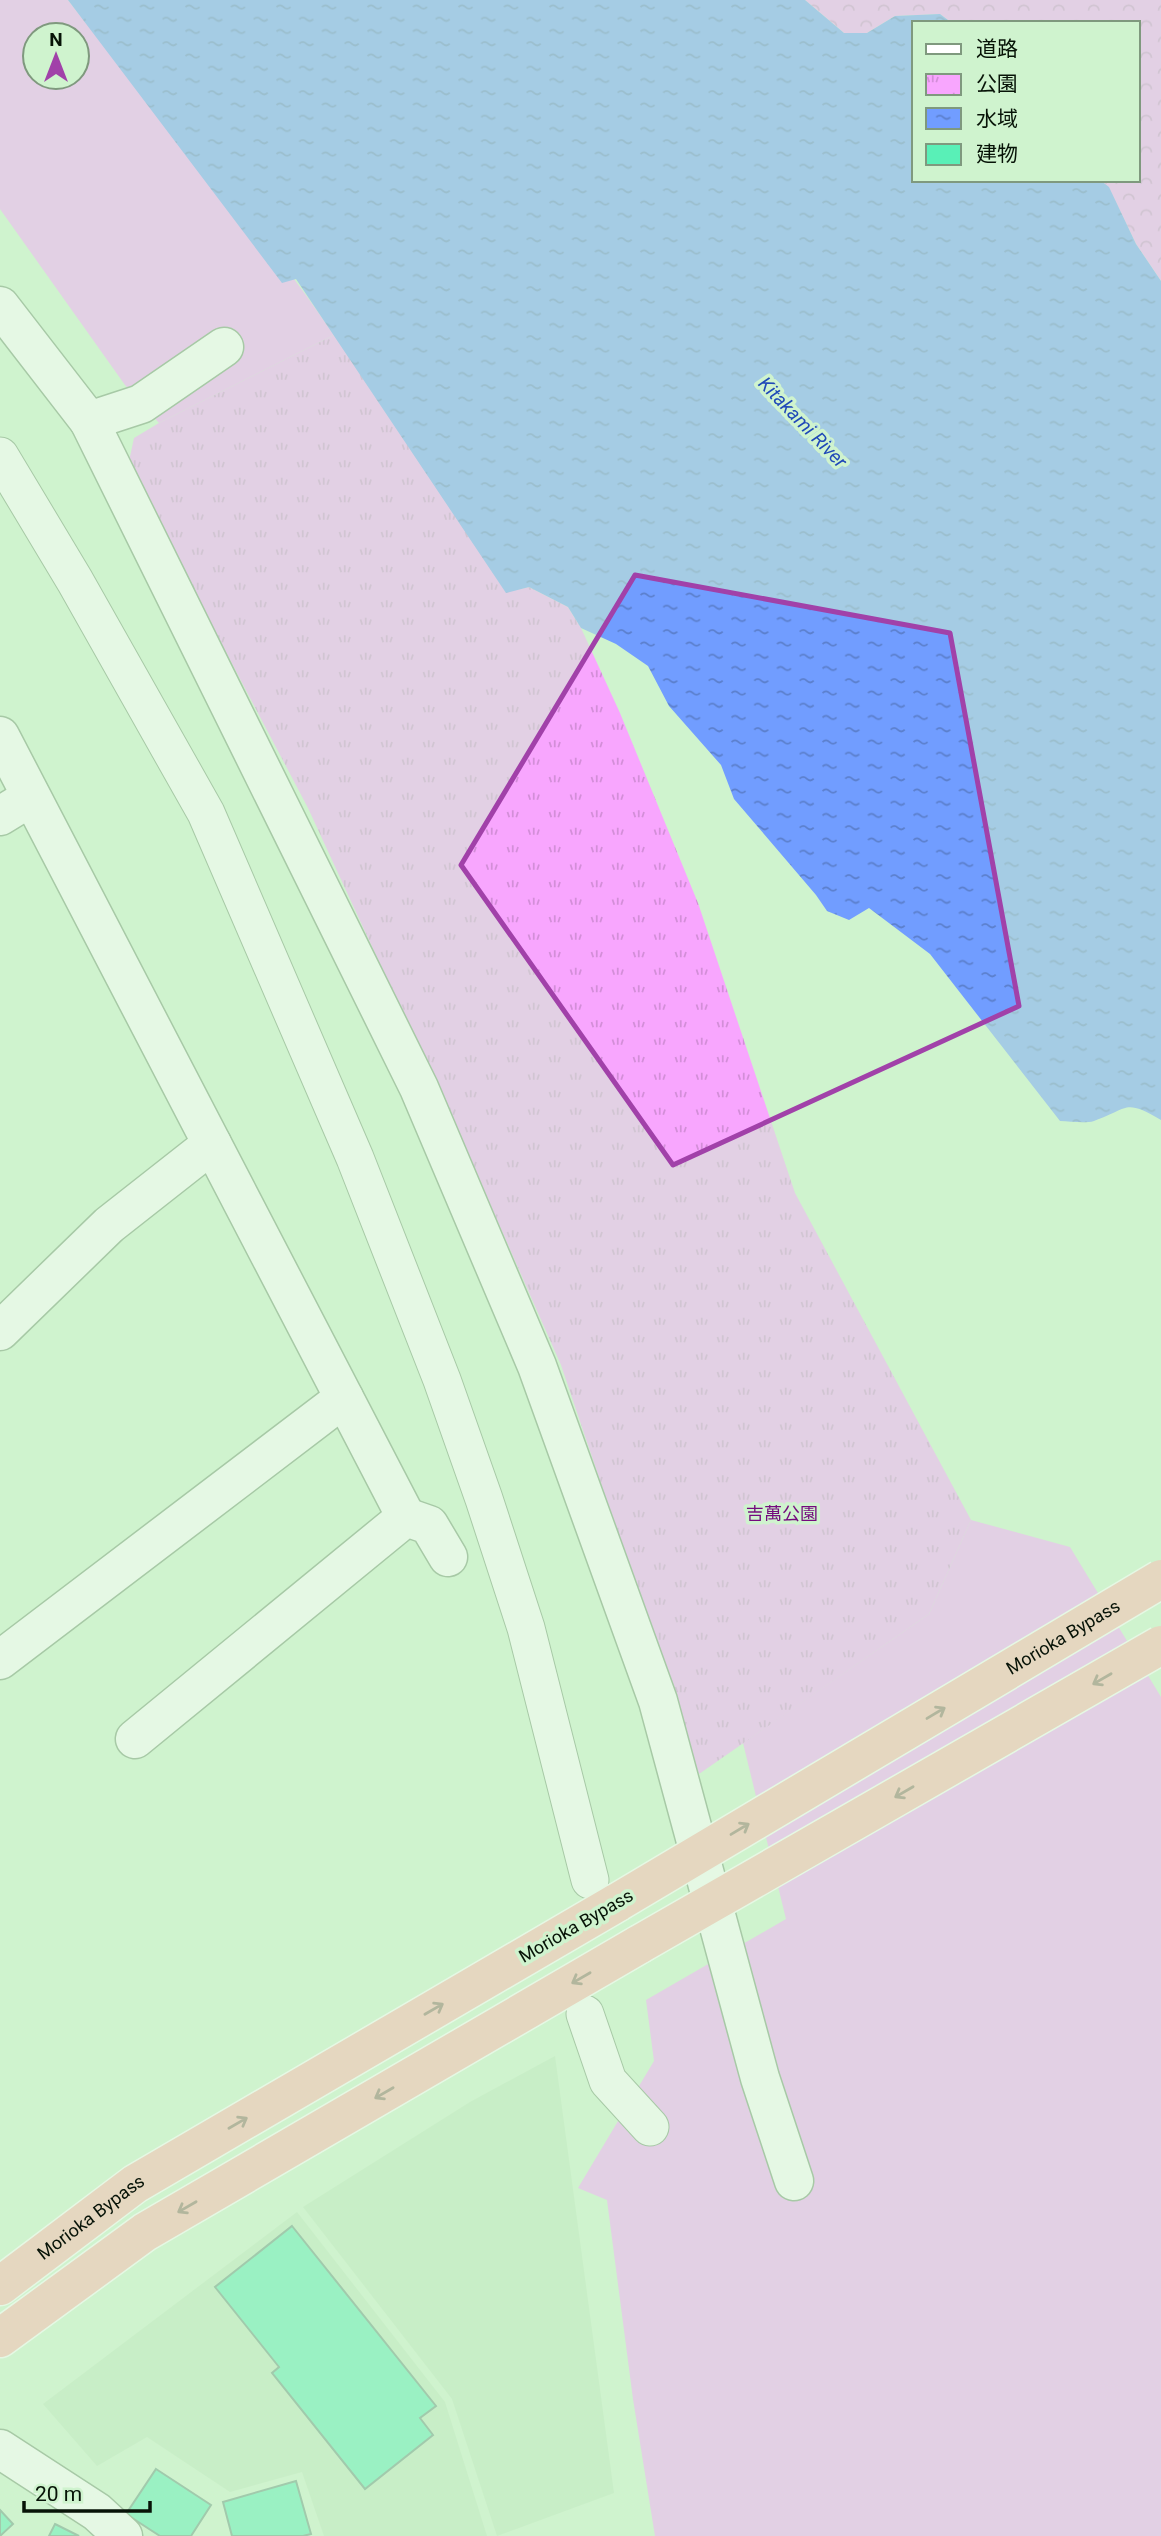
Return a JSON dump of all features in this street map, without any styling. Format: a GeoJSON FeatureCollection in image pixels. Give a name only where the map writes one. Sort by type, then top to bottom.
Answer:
{"type":"FeatureCollection","features":[{"type":"Feature","properties":{"kind":"highway","name":"Morioka Bypass"},"geometry":{"type":"LineString","coordinates":[[0,2286],[135,2183],[604,1891],[1161,1580]]}},
{"type":"Feature","properties":{"kind":"highway"},"geometry":{"type":"LineString","coordinates":[[0,2338],[145,2232],[1161,1645]]}},
{"type":"Feature","properties":{"kind":"street"},"geometry":{"type":"LineString","coordinates":[[0,306],[89,421],[419,1088],[537,1366],[658,1701],[760,2078],[794,2181]]}},
{"type":"Feature","properties":{"kind":"street"},"geometry":{"type":"LineString","coordinates":[[89,421],[141,404],[224,347]]}},
{"type":"Feature","properties":{"kind":"street"},"geometry":{"type":"LineString","coordinates":[[0,456],[75,581],[206,813],[355,1158],[442,1380],[484,1499],[526,1628],[604,1891]]}},
{"type":"Feature","properties":{"kind":"street"},"geometry":{"type":"LineString","coordinates":[[0,736],[15,806],[212,1144],[406,1517],[429,1525],[448,1557]]}},
{"type":"Feature","properties":{"kind":"street"},"geometry":{"type":"LineString","coordinates":[[0,1331],[109,1225],[212,1144]]}},
{"type":"Feature","properties":{"kind":"street"},"geometry":{"type":"LineString","coordinates":[[0,1660],[344,1398]]}},
{"type":"Feature","properties":{"kind":"street"},"geometry":{"type":"LineString","coordinates":[[135,1739],[406,1517]]}},
{"type":"Feature","properties":{"kind":"street"},"geometry":{"type":"LineString","coordinates":[[586,2014],[608,2081],[650,2127]]}},
{"type":"Feature","properties":{"kind":"street"},"geometry":{"type":"LineString","coordinates":[[0,2449],[97,2511],[123,2536]]}},
{"type":"Feature","properties":{"kind":"highlighted area"},"geometry":{"type":"Polygon","coordinates":[[[635,575],[950,633],[1019,1006],[673,1165],[461,865],[635,575]]]}},
{"type":"Feature","properties":{"kind":"shaded area"},"geometry":{"type":"Polygon","coordinates":[[[555,2056],[614,2493],[497,2536],[452,2399],[303,2207],[470,2102],[555,2056]]]}},
{"type":"Feature","properties":{"kind":"shaded area"},"geometry":{"type":"Polygon","coordinates":[[[297,2212],[445,2402],[487,2536],[324,2536],[302,2472],[230,2492],[147,2437],[97,2466],[43,2404],[297,2212]]]}},
{"type":"Feature","properties":{"kind":"green space"},"geometry":{"type":"Polygon","coordinates":[[[0,0],[68,0],[84,21],[21,21],[21,91],[91,91],[91,29],[238,207],[334,335],[159,423],[125,385],[0,209],[0,0]]]}},
{"type":"Feature","properties":{"kind":"green space"},"geometry":{"type":"Polygon","coordinates":[[[805,0],[1161,0],[1161,281],[1136,244],[1109,188],[1102,182],[1140,182],[1140,21],[949,21],[940,14],[895,16],[867,33],[844,33],[805,0]]]}},
{"type":"Feature","properties":{"kind":"green space","name":"吉萬公園"},"geometry":{"type":"Polygon","coordinates":[[[334,335],[506,592],[529,587],[568,607],[581,628],[620,713],[698,903],[795,1193],[971,1520],[929,1614],[699,1774],[561,1365],[470,1159],[308,808],[128,466],[134,438],[334,335]]]}},
{"type":"Feature","properties":{"kind":"green space"},"geometry":{"type":"Polygon","coordinates":[[[971,1520],[1070,1547],[1161,1697],[1161,2536],[655,2536],[633,2399],[607,2200],[578,2188],[654,2061],[646,2000],[786,1919],[743,1743],[929,1614],[971,1520]]]}},
{"type":"Feature","properties":{"kind":"water","name":"Kitakami River"},"geometry":{"type":"Polygon","coordinates":[[[68,0],[805,0],[844,33],[867,33],[895,16],[940,14],[949,21],[912,21],[912,182],[1103,182],[1109,187],[1136,244],[1161,281],[1161,1120],[1132,1107],[1090,1122],[1060,1121],[930,954],[869,908],[849,920],[827,911],[734,799],[721,765],[669,706],[648,666],[616,644],[581,628],[568,607],[529,587],[506,593],[296,279],[282,283],[91,30],[91,21],[84,21],[68,0]]]}},
{"type":"Feature","properties":{"kind":"building"},"geometry":{"type":"Polygon","coordinates":[[[292,2226],[436,2406],[420,2418],[433,2435],[365,2489],[272,2373],[279,2367],[215,2287],[292,2226]]]}},
{"type":"Feature","properties":{"kind":"building"},"geometry":{"type":"Polygon","coordinates":[[[156,2469],[211,2505],[191,2536],[160,2536],[126,2514],[156,2469]]]}},
{"type":"Feature","properties":{"kind":"building"},"geometry":{"type":"Polygon","coordinates":[[[296,2481],[311,2534],[232,2536],[223,2502],[296,2481]]]}},
{"type":"Feature","properties":{"kind":"building"},"geometry":{"type":"Polygon","coordinates":[[[0,2510],[13,2524],[0,2536],[0,2510]]]}},
{"type":"Feature","properties":{"kind":"building"},"geometry":{"type":"Polygon","coordinates":[[[55,2524],[79,2536],[49,2536],[55,2524]]]}}]}
